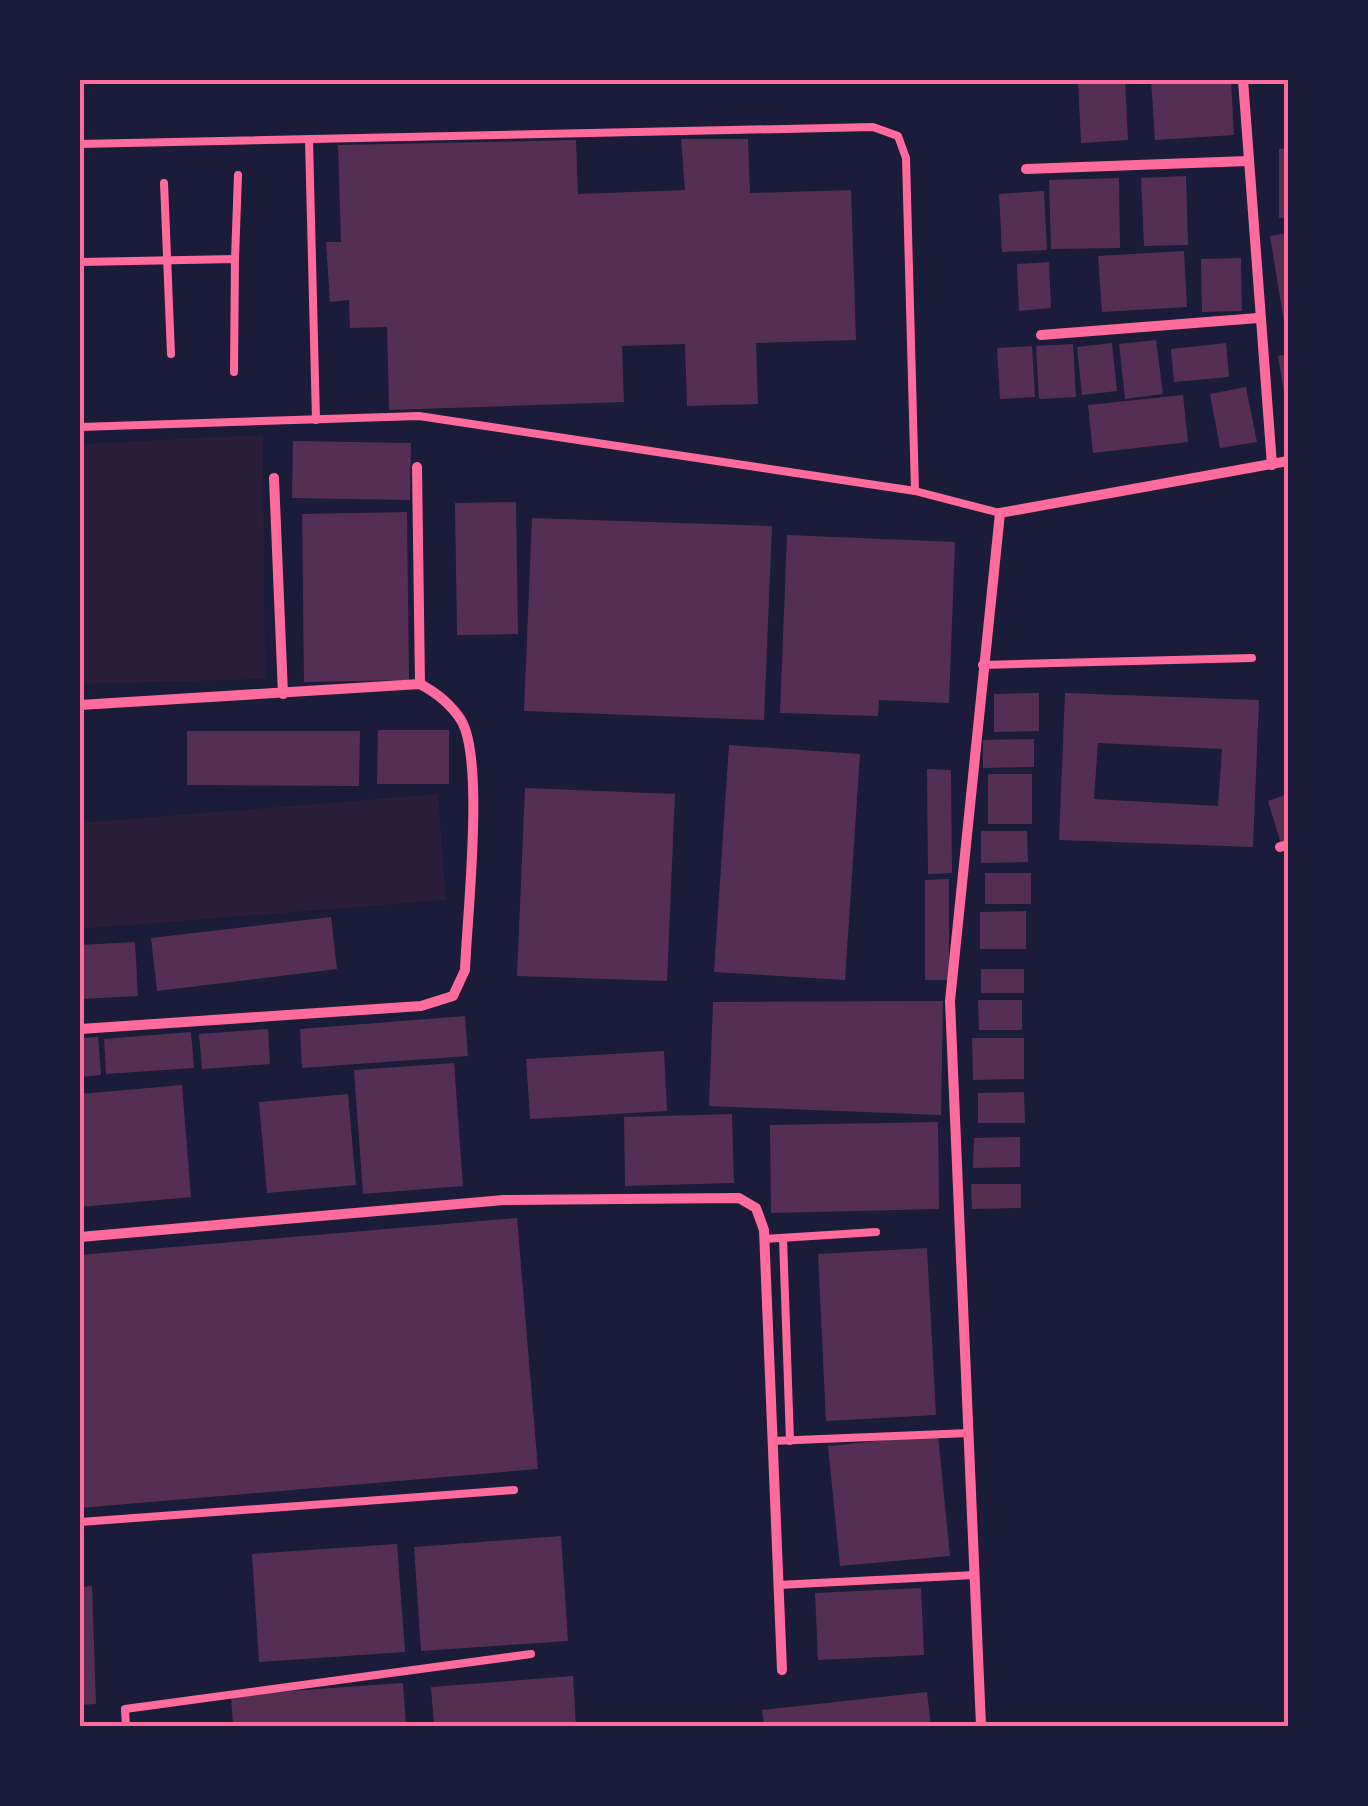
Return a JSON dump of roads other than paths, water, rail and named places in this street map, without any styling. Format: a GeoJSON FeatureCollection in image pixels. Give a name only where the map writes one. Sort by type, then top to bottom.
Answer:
{"type":"FeatureCollection","features":[{"type":"Feature","properties":{"kind":"street"},"geometry":{"type":"LineString","coordinates":[[1244,80],[1258,318],[1272,464]]}},
{"type":"Feature","properties":{"kind":"street"},"geometry":{"type":"LineString","coordinates":[[1026,169],[1248,161]]}},
{"type":"Feature","properties":{"kind":"street"},"geometry":{"type":"LineString","coordinates":[[1042,335],[1258,318]]}},
{"type":"Feature","properties":{"kind":"street"},"geometry":{"type":"LineString","coordinates":[[981,1726],[950,1001],[1000,513],[1288,461]]}},
{"type":"Feature","properties":{"kind":"street"},"geometry":{"type":"LineString","coordinates":[[417,467],[420,684]]}},
{"type":"Feature","properties":{"kind":"street"},"geometry":{"type":"LineString","coordinates":[[274,478],[283,694]]}},
{"type":"Feature","properties":{"kind":"street"},"geometry":{"type":"LineString","coordinates":[[80,705],[420,684],[442,696],[463,722],[473,762],[465,970],[454,996],[421,1006],[80,1029]]}},
{"type":"Feature","properties":{"kind":"street"},"geometry":{"type":"LineString","coordinates":[[80,1236],[504,1200],[739,1198],[756,1208],[764,1239],[782,1670]]}},
{"type":"Feature","properties":{"kind":"lane"},"geometry":{"type":"LineString","coordinates":[[80,144],[873,126],[898,136],[906,158],[916,491]]}},
{"type":"Feature","properties":{"kind":"lane"},"geometry":{"type":"LineString","coordinates":[[309,140],[316,420]]}},
{"type":"Feature","properties":{"kind":"lane"},"geometry":{"type":"LineString","coordinates":[[234,372],[238,175]]}},
{"type":"Feature","properties":{"kind":"lane"},"geometry":{"type":"LineString","coordinates":[[164,182],[171,354]]}},
{"type":"Feature","properties":{"kind":"lane"},"geometry":{"type":"LineString","coordinates":[[80,262],[235,259]]}},
{"type":"Feature","properties":{"kind":"lane"},"geometry":{"type":"LineString","coordinates":[[80,427],[419,416],[916,491],[1000,513]]}},
{"type":"Feature","properties":{"kind":"lane"},"geometry":{"type":"LineString","coordinates":[[982,665],[1252,658]]}},
{"type":"Feature","properties":{"kind":"lane"},"geometry":{"type":"LineString","coordinates":[[764,1239],[876,1232]]}},
{"type":"Feature","properties":{"kind":"lane"},"geometry":{"type":"LineString","coordinates":[[784,1238],[790,1441]]}},
{"type":"Feature","properties":{"kind":"lane"},"geometry":{"type":"LineString","coordinates":[[772,1441],[969,1432]]}},
{"type":"Feature","properties":{"kind":"lane"},"geometry":{"type":"LineString","coordinates":[[80,1522],[514,1490]]}},
{"type":"Feature","properties":{"kind":"lane"},"geometry":{"type":"LineString","coordinates":[[778,1585],[975,1575]]}},
{"type":"Feature","properties":{"kind":"lane"},"geometry":{"type":"LineString","coordinates":[[126,1726],[125,1708],[531,1654]]}}]}
